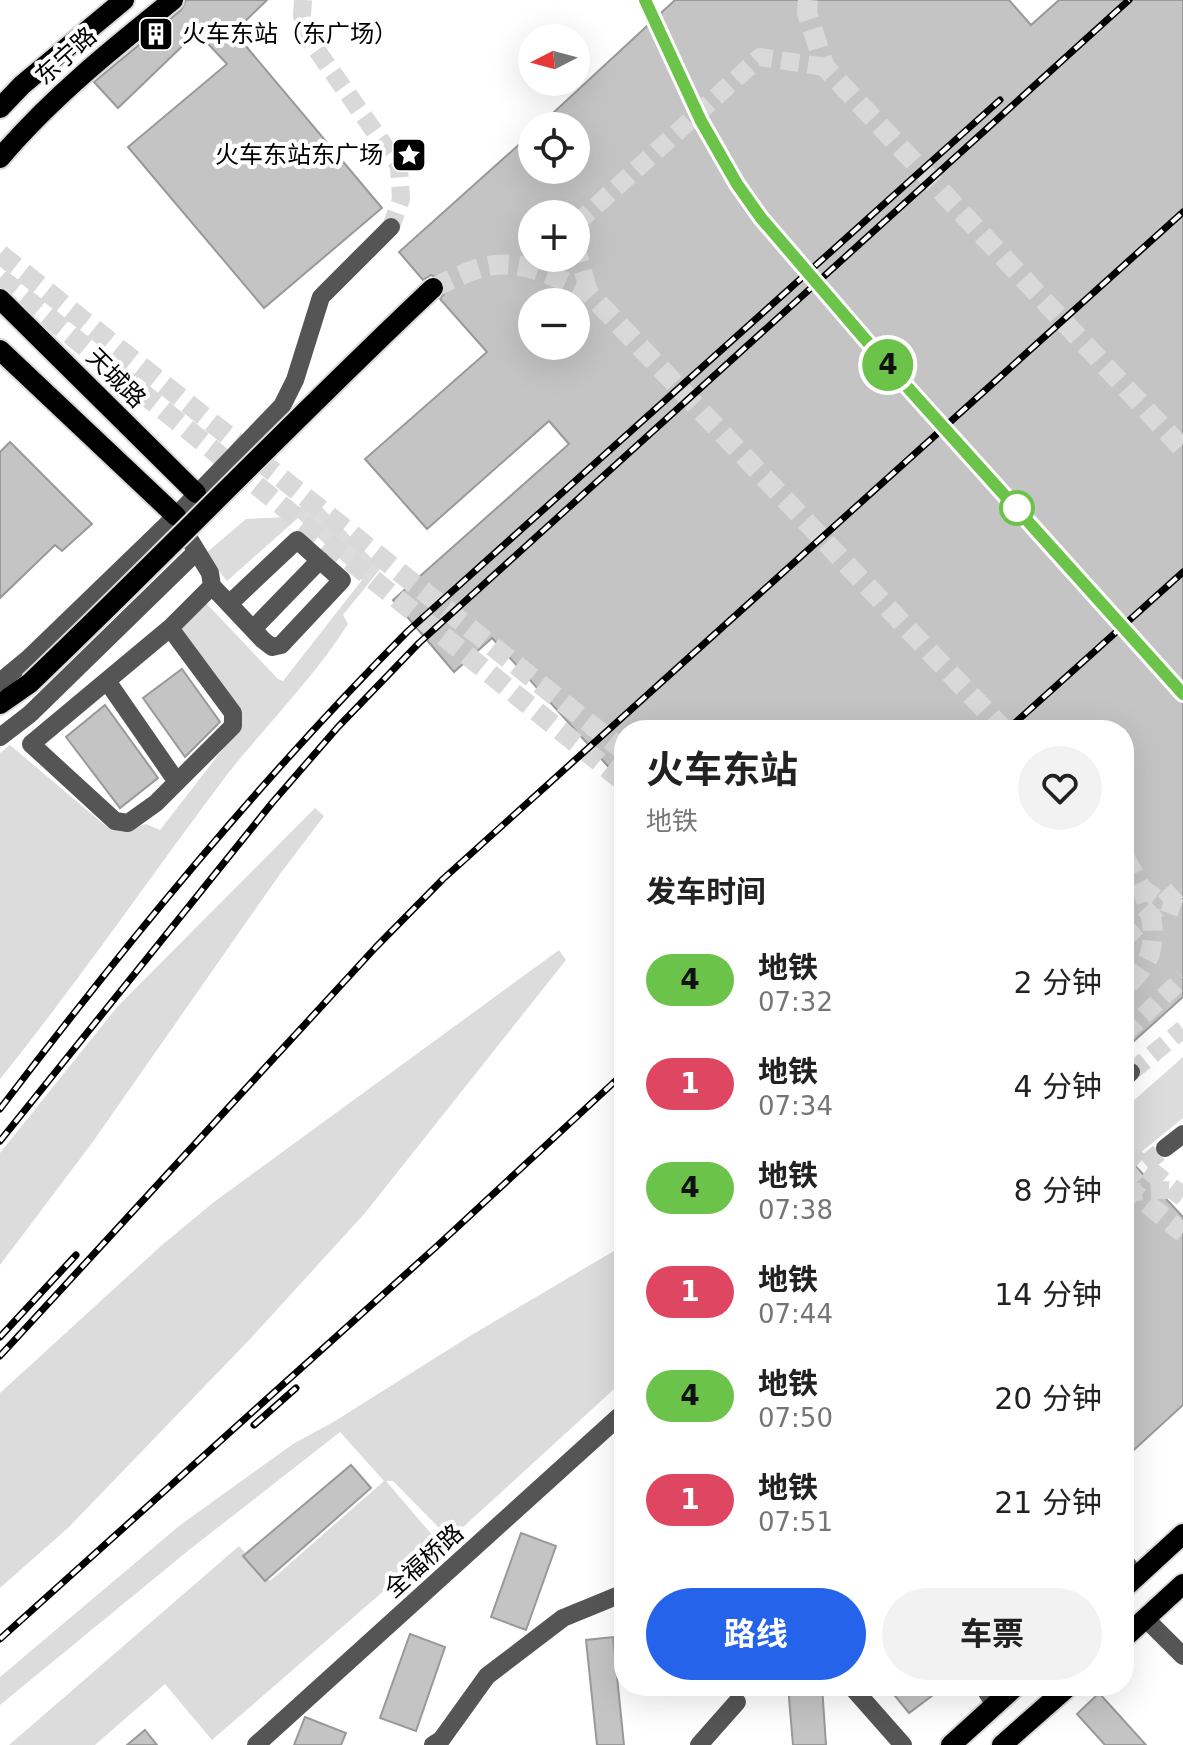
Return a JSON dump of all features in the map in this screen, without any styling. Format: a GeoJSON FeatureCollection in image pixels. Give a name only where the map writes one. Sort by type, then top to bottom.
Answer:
{"type":"FeatureCollection","features":[{"type":"Feature","properties":{"kind":"main road","name":"东宁路"},"geometry":{"type":"LineString","coordinates":[[0,108],[22,85],[124,0]]}},
{"type":"Feature","properties":{"kind":"main road","name":"东宁路"},"geometry":{"type":"LineString","coordinates":[[0,158],[87,69],[173,0]]}},
{"type":"Feature","properties":{"kind":"main road"},"geometry":{"type":"LineString","coordinates":[[0,704],[30,683],[139,579],[327,388],[433,288]]}},
{"type":"Feature","properties":{"kind":"main road","name":"天城路"},"geometry":{"type":"LineString","coordinates":[[0,299],[196,493]]}},
{"type":"Feature","properties":{"kind":"main road"},"geometry":{"type":"LineString","coordinates":[[0,350],[176,516]]}},
{"type":"Feature","properties":{"kind":"main road"},"geometry":{"type":"LineString","coordinates":[[1134,1567],[1183,1534]]}},
{"type":"Feature","properties":{"kind":"main road"},"geometry":{"type":"LineString","coordinates":[[1134,1629],[1183,1584]]}},
{"type":"Feature","properties":{"kind":"main road"},"geometry":{"type":"LineString","coordinates":[[951,1745],[1005,1696]]}},
{"type":"Feature","properties":{"kind":"main road"},"geometry":{"type":"LineString","coordinates":[[1002,1745],[1058,1696]]}},
{"type":"Feature","properties":{"kind":"street"},"geometry":{"type":"LineString","coordinates":[[0,682],[29,658],[176,516],[282,406],[295,380],[321,297],[391,227]]}},
{"type":"Feature","properties":{"kind":"street"},"geometry":{"type":"LineString","coordinates":[[176,516],[210,573],[212,586],[229,604],[253,629],[272,647],[281,645],[342,580],[297,540],[229,604]]}},
{"type":"Feature","properties":{"kind":"street"},"geometry":{"type":"LineString","coordinates":[[0,737],[30,714],[196,552]]}},
{"type":"Feature","properties":{"kind":"street"},"geometry":{"type":"LineString","coordinates":[[253,629],[320,560]]}},
{"type":"Feature","properties":{"kind":"street"},"geometry":{"type":"LineString","coordinates":[[170,628],[233,713],[233,726],[156,803],[128,823],[115,821],[31,744],[170,628],[212,586]]}},
{"type":"Feature","properties":{"kind":"street"},"geometry":{"type":"LineString","coordinates":[[107,681],[177,782]]}},
{"type":"Feature","properties":{"kind":"street"},"geometry":{"type":"LineString","coordinates":[[1165,1148],[1183,1134]]}},
{"type":"Feature","properties":{"kind":"street","name":"全福桥路"},"geometry":{"type":"LineString","coordinates":[[256,1745],[614,1427]]}},
{"type":"Feature","properties":{"kind":"street"},"geometry":{"type":"LineString","coordinates":[[433,1745],[441,1740],[487,1676],[563,1618],[614,1597]]}},
{"type":"Feature","properties":{"kind":"street"},"geometry":{"type":"LineString","coordinates":[[1146,1619],[1183,1656]]}},
{"type":"Feature","properties":{"kind":"street"},"geometry":{"type":"LineString","coordinates":[[860,1696],[903,1745]]}},
{"type":"Feature","properties":{"kind":"street"},"geometry":{"type":"LineString","coordinates":[[989,1696],[995,1705]]}},
{"type":"Feature","properties":{"kind":"street"},"geometry":{"type":"LineString","coordinates":[[699,1745],[737,1702]]}},
{"type":"Feature","properties":{"kind":"shaded area"},"geometry":{"type":"Polygon","coordinates":[[[312,497],[381,568],[343,615],[348,624],[320,664],[226,776],[0,1079],[0,753],[10,745],[107,827],[125,830],[146,824],[160,830],[240,727],[179,629],[206,603],[283,681],[362,580],[298,518],[227,581],[205,554],[246,519],[288,517],[312,497]]]}},
{"type":"Feature","properties":{"kind":"shaded area"},"geometry":{"type":"Polygon","coordinates":[[[315,808],[324,816],[92,1143],[0,1265],[0,1153],[118,1006],[315,808]]]}},
{"type":"Feature","properties":{"kind":"shaded area"},"geometry":{"type":"Polygon","coordinates":[[[559,950],[566,960],[365,1213],[251,1338],[69,1527],[0,1588],[0,1393],[162,1245],[214,1202],[559,950]]]}},
{"type":"Feature","properties":{"kind":"shaded area"},"geometry":{"type":"Polygon","coordinates":[[[1183,1057],[1183,1118],[1140,1153],[1134,1147],[1134,1100],[1183,1057]]]}},
{"type":"Feature","properties":{"kind":"shaded area"},"geometry":{"type":"Polygon","coordinates":[[[614,1251],[614,1389],[450,1539],[393,1481],[386,1481],[439,1543],[212,1740],[165,1684],[95,1745],[9,1745],[239,1546],[270,1581],[384,1481],[340,1432],[189,1550],[0,1705],[0,1677],[179,1526],[293,1444],[614,1251]]]}},
{"type":"Feature","properties":{"kind":"building"},"geometry":{"type":"Polygon","coordinates":[[[186,0],[267,0],[234,32],[382,208],[264,308],[128,147],[227,64],[197,32],[118,108],[94,82],[181,10],[186,0]]]}},
{"type":"Feature","properties":{"kind":"building"},"geometry":{"type":"Polygon","coordinates":[[[675,0],[1009,0],[1031,25],[1059,0],[1183,0],[1183,997],[1134,1041],[1134,720],[614,720],[614,773],[492,638],[454,672],[393,600],[569,444],[549,421],[427,529],[365,459],[487,352],[440,299],[446,291],[443,280],[431,275],[423,280],[399,252],[518,146],[518,184],[590,184],[590,112],[554,112],[571,96],[590,96],[590,79],[675,0]]]}},
{"type":"Feature","properties":{"kind":"building"},"geometry":{"type":"Polygon","coordinates":[[[10,442],[92,524],[62,551],[55,545],[0,598],[0,452],[10,442]]]}},
{"type":"Feature","properties":{"kind":"building"},"geometry":{"type":"Polygon","coordinates":[[[182,669],[220,722],[185,757],[143,698],[182,669]]]}},
{"type":"Feature","properties":{"kind":"building"},"geometry":{"type":"Polygon","coordinates":[[[105,705],[158,778],[120,808],[66,737],[105,705]]]}},
{"type":"Feature","properties":{"kind":"building"},"geometry":{"type":"Polygon","coordinates":[[[1134,1165],[1183,1217],[1183,1405],[1134,1450],[1134,1165]]]}},
{"type":"Feature","properties":{"kind":"building"},"geometry":{"type":"Polygon","coordinates":[[[351,1465],[371,1488],[265,1581],[243,1556],[351,1465]]]}},
{"type":"Feature","properties":{"kind":"building"},"geometry":{"type":"Polygon","coordinates":[[[521,1533],[556,1546],[526,1630],[491,1617],[521,1533]]]}},
{"type":"Feature","properties":{"kind":"building"},"geometry":{"type":"Polygon","coordinates":[[[410,1634],[445,1647],[416,1731],[380,1718],[410,1634]]]}},
{"type":"Feature","properties":{"kind":"building"},"geometry":{"type":"Polygon","coordinates":[[[613,1637],[614,1696],[619,1696],[624,1745],[597,1745],[586,1640],[613,1637]]]}},
{"type":"Feature","properties":{"kind":"building"},"geometry":{"type":"Polygon","coordinates":[[[789,1696],[823,1696],[826,1745],[793,1745],[789,1696]]]}},
{"type":"Feature","properties":{"kind":"building"},"geometry":{"type":"Polygon","coordinates":[[[895,1696],[932,1696],[909,1713],[895,1696]]]}},
{"type":"Feature","properties":{"kind":"building"},"geometry":{"type":"Polygon","coordinates":[[[1096,1696],[1102,1696],[1146,1745],[1105,1745],[1077,1714],[1096,1696]]]}},
{"type":"Feature","properties":{"kind":"building"},"geometry":{"type":"Polygon","coordinates":[[[305,1717],[346,1733],[341,1745],[294,1745],[305,1717]]]}},
{"type":"Feature","properties":{"kind":"building"},"geometry":{"type":"Polygon","coordinates":[[[145,1730],[157,1745],[127,1745],[145,1730]]]}},
{"type":"Feature","properties":{"kind":"tunnel"},"geometry":{"type":"LineString","coordinates":[[303,0],[302,16],[311,42],[399,166],[401,199],[391,227]]}},
{"type":"Feature","properties":{"kind":"tunnel"},"geometry":{"type":"LineString","coordinates":[[808,0],[807,13],[825,67],[1183,449]]}},
{"type":"Feature","properties":{"kind":"tunnel"},"geometry":{"type":"LineString","coordinates":[[590,211],[760,57],[825,67]]}},
{"type":"Feature","properties":{"kind":"tunnel"},"geometry":{"type":"LineString","coordinates":[[0,254],[614,743]]}},
{"type":"Feature","properties":{"kind":"tunnel"},"geometry":{"type":"LineString","coordinates":[[433,288],[480,268],[508,265],[536,270],[589,293],[995,720]]}},
{"type":"Feature","properties":{"kind":"tunnel"},"geometry":{"type":"LineString","coordinates":[[583,272],[588,288]]}},
{"type":"Feature","properties":{"kind":"tunnel"},"geometry":{"type":"LineString","coordinates":[[0,278],[614,774]]}},
{"type":"Feature","properties":{"kind":"tunnel"},"geometry":{"type":"LineString","coordinates":[[1134,876],[1147,903],[1153,928],[1150,953],[1134,978]]}},
{"type":"Feature","properties":{"kind":"tunnel"},"geometry":{"type":"LineString","coordinates":[[1134,930],[1183,885]]}},
{"type":"Feature","properties":{"kind":"tunnel"},"geometry":{"type":"LineString","coordinates":[[1141,887],[1161,901],[1183,909]]}},
{"type":"Feature","properties":{"kind":"tunnel"},"geometry":{"type":"LineString","coordinates":[[1134,1025],[1183,978]]}},
{"type":"Feature","properties":{"kind":"tunnel"},"geometry":{"type":"LineString","coordinates":[[1134,1070],[1183,1029]]}},
{"type":"Feature","properties":{"kind":"tunnel"},"geometry":{"type":"LineString","coordinates":[[1134,1173],[1165,1148]]}},
{"type":"Feature","properties":{"kind":"tunnel"},"geometry":{"type":"LineString","coordinates":[[1134,1158],[1183,1197]]}},
{"type":"Feature","properties":{"kind":"tunnel"},"geometry":{"type":"LineString","coordinates":[[1134,1193],[1161,1190],[1183,1193]]}},
{"type":"Feature","properties":{"kind":"tunnel"},"geometry":{"type":"LineString","coordinates":[[1134,1193],[1183,1233]]}},
{"type":"Feature","properties":{"kind":"railway"},"geometry":{"type":"LineString","coordinates":[[0,1141],[272,803],[338,727],[419,643],[1129,0]]}},
{"type":"Feature","properties":{"kind":"railway"},"geometry":{"type":"LineString","coordinates":[[0,1109],[196,863],[300,745],[408,631],[1000,100]]}},
{"type":"Feature","properties":{"kind":"railway"},"geometry":{"type":"LineString","coordinates":[[619,720],[1183,212]]}},
{"type":"Feature","properties":{"kind":"railway"},"geometry":{"type":"LineString","coordinates":[[1018,720],[1183,572]]}},
{"type":"Feature","properties":{"kind":"railway"},"geometry":{"type":"LineString","coordinates":[[0,1356],[376,947],[443,879],[614,725]]}},
{"type":"Feature","properties":{"kind":"railway"},"geometry":{"type":"LineString","coordinates":[[0,1639],[437,1246],[614,1082]]}},
{"type":"Feature","properties":{"kind":"railway"},"geometry":{"type":"LineString","coordinates":[[0,1337],[76,1255]]}},
{"type":"Feature","properties":{"kind":"railway"},"geometry":{"type":"LineString","coordinates":[[254,1425],[296,1388]]}},
{"type":"Feature","properties":{"kind":"metro line","name":"4"},"geometry":{"type":"LineString","coordinates":[[645,0],[716,150],[761,218],[883,360],[1183,694]]}},
{"type":"Feature","properties":{"kind":"place","name":"火车东站（东广场）"},"geometry":{"type":"Point","coordinates":[156,34]}},
{"type":"Feature","properties":{"kind":"place","name":"火车东站东广场"},"geometry":{"type":"Point","coordinates":[409,155]}}]}
